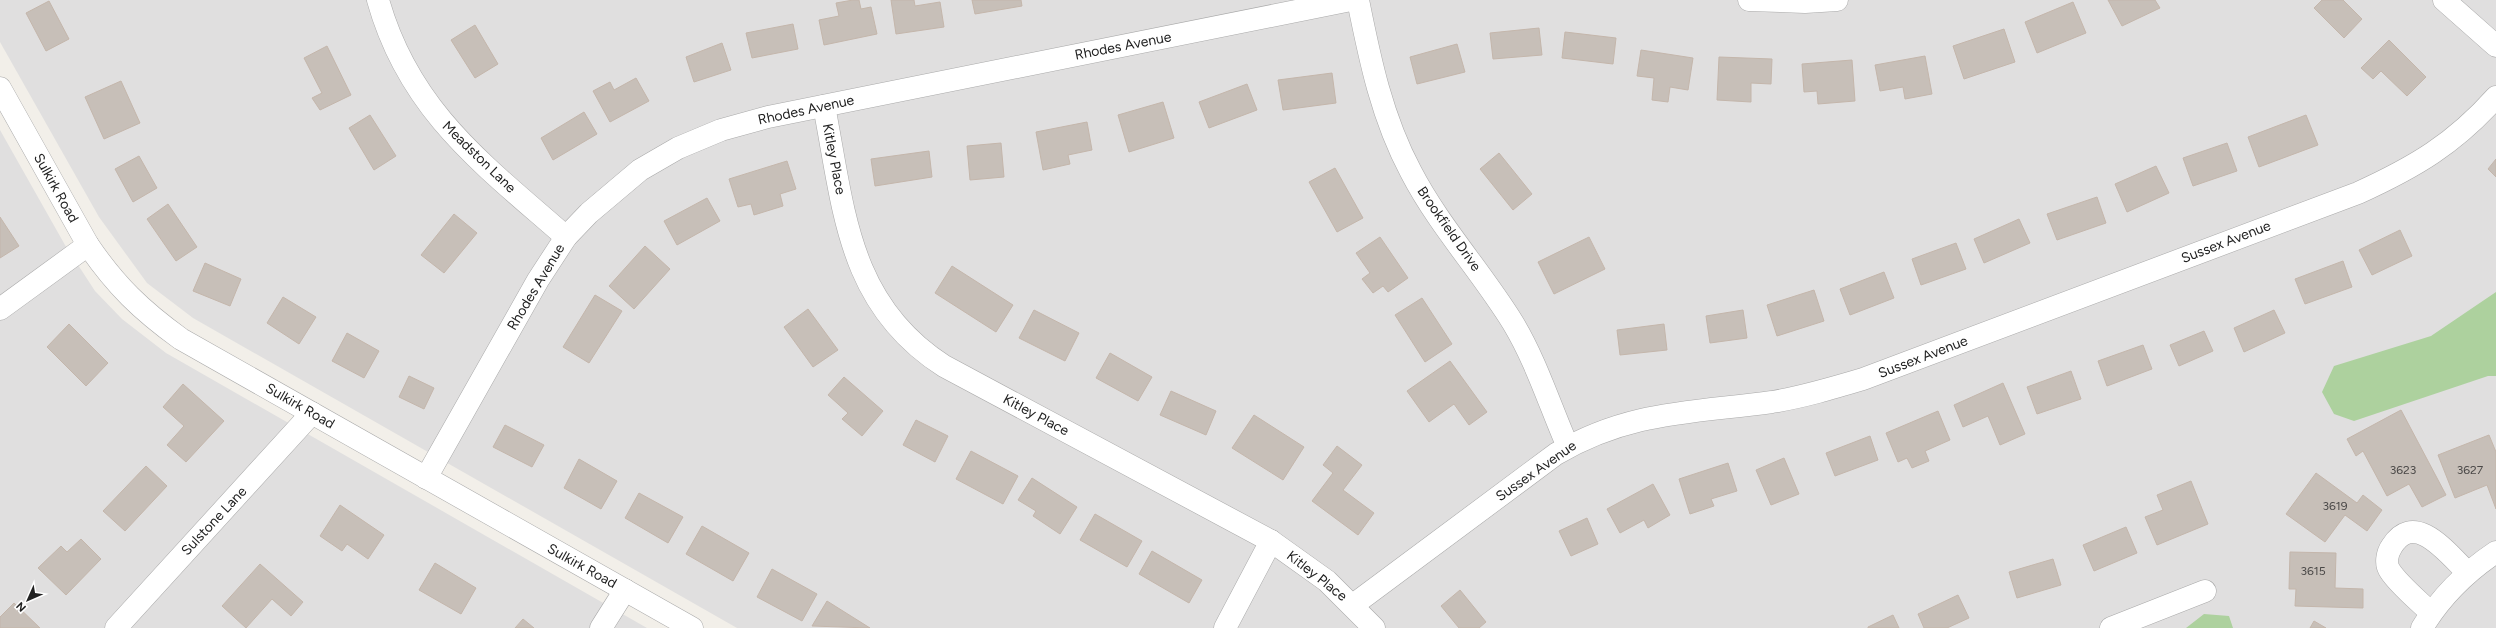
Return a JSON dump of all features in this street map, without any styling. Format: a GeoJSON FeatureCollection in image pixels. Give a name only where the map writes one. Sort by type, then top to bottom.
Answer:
{"type":"FeatureCollection","features":[{"type":"Feature","properties":{"kind":"street","name":"Meadston Lane"},"geometry":{"type":"LineString","coordinates":[[378,0],[398,54],[415,87],[441,122],[470,153],[566,237]]}},
{"type":"Feature","properties":{"kind":"street","name":"Rhodes Avenue"},"geometry":{"type":"LineString","coordinates":[[426,478],[538,280],[566,237],[605,198],[640,170],[678,148],[721,130],[768,117],[1351,0]]}},
{"type":"Feature","properties":{"kind":"street","name":"Brookfield Drive"},"geometry":{"type":"LineString","coordinates":[[1358,0],[1374,79],[1390,127],[1411,173],[1514,324],[1568,447]]}},
{"type":"Feature","properties":{"kind":"street"},"geometry":{"type":"LineString","coordinates":[[1749,0],[1805,2],[1837,0]]}},
{"type":"Feature","properties":{"kind":"street"},"geometry":{"type":"LineString","coordinates":[[2444,0],[2496,46]]}},
{"type":"Feature","properties":{"kind":"street","name":"Sulkirk Road"},"geometry":{"type":"LineString","coordinates":[[0,88],[88,245],[104,268],[130,299],[148,315],[181,339],[692,628]]}},
{"type":"Feature","properties":{"kind":"street","name":"Sussex Avenue"},"geometry":{"type":"LineString","coordinates":[[1353,605],[1568,447],[1591,435],[1642,418],[1688,410],[1772,402],[1819,393],[1863,379],[2350,196],[2406,171],[2431,155],[2460,134],[2496,97]]}},
{"type":"Feature","properties":{"kind":"street","name":"Kitley Place"},"geometry":{"type":"LineString","coordinates":[[824,106],[856,257],[869,287],[880,305],[905,336],[944,366],[1271,541],[1327,581],[1353,605],[1374,628]]}},
{"type":"Feature","properties":{"kind":"street"},"geometry":{"type":"LineString","coordinates":[[0,309],[88,245]]}},
{"type":"Feature","properties":{"kind":"street","name":"Sulstone Lane"},"geometry":{"type":"LineString","coordinates":[[116,628],[312,413]]}},
{"type":"Feature","properties":{"kind":"street"},"geometry":{"type":"LineString","coordinates":[[2468,572],[2429,535],[2418,530],[2406,533],[2393,544],[2387,555],[2390,571],[2427,620],[2468,572],[2496,552]]}},
{"type":"Feature","properties":{"kind":"street"},"geometry":{"type":"LineString","coordinates":[[1225,628],[1271,541]]}},
{"type":"Feature","properties":{"kind":"street"},"geometry":{"type":"LineString","coordinates":[[601,628],[625,590]]}},
{"type":"Feature","properties":{"kind":"street"},"geometry":{"type":"LineString","coordinates":[[2111,628],[2205,591]]}},
{"type":"Feature","properties":{"kind":"shaded area"},"geometry":{"type":"Polygon","coordinates":[[[0,0],[2496,0],[2496,628],[737,628],[193,318],[147,283],[99,217],[0,42],[0,0]]]}},
{"type":"Feature","properties":{"kind":"shaded area"},"geometry":{"type":"Polygon","coordinates":[[[0,130],[65,245],[95,291],[122,319],[166,353],[647,628],[0,628],[0,130]]]}},
{"type":"Feature","properties":{"kind":"green space"},"geometry":{"type":"Polygon","coordinates":[[[2496,292],[2496,376],[2488,376],[2354,421],[2334,414],[2322,392],[2334,366],[2431,336],[2496,292]]]}},
{"type":"Feature","properties":{"kind":"green space"},"geometry":{"type":"Polygon","coordinates":[[[2204,614],[2229,616],[2233,628],[2186,628],[2204,614]]]}},
{"type":"Feature","properties":{"kind":"building"},"geometry":{"type":"Polygon","coordinates":[[[859,0],[861,9],[871,7],[877,34],[824,45],[819,20],[839,16],[836,3],[859,0]]]}},
{"type":"Feature","properties":{"kind":"building"},"geometry":{"type":"Polygon","coordinates":[[[891,0],[914,0],[915,6],[940,2],[944,27],[896,34],[891,0]]]}},
{"type":"Feature","properties":{"kind":"building"},"geometry":{"type":"Polygon","coordinates":[[[972,0],[1021,0],[1022,6],[975,14],[972,0]]]}},
{"type":"Feature","properties":{"kind":"building"},"geometry":{"type":"Polygon","coordinates":[[[2108,0],[2155,0],[2160,8],[2122,26],[2108,0]]]}},
{"type":"Feature","properties":{"kind":"building"},"geometry":{"type":"Polygon","coordinates":[[[2322,0],[2343,0],[2362,19],[2344,38],[2314,8],[2322,0]]]}},
{"type":"Feature","properties":{"kind":"building"},"geometry":{"type":"Polygon","coordinates":[[[49,1],[69,39],[46,51],[26,13],[49,1]]]}},
{"type":"Feature","properties":{"kind":"building"},"geometry":{"type":"Polygon","coordinates":[[[2073,2],[2086,33],[2037,53],[2025,22],[2073,2]]]}},
{"type":"Feature","properties":{"kind":"building"},"geometry":{"type":"Polygon","coordinates":[[[793,24],[798,49],[752,58],[746,33],[793,24]]]}},
{"type":"Feature","properties":{"kind":"building"},"geometry":{"type":"Polygon","coordinates":[[[475,25],[498,64],[475,78],[451,40],[475,25]]]}},
{"type":"Feature","properties":{"kind":"building"},"geometry":{"type":"Polygon","coordinates":[[[1539,28],[1542,55],[1493,59],[1490,33],[1539,28]]]}},
{"type":"Feature","properties":{"kind":"building"},"geometry":{"type":"Polygon","coordinates":[[[2004,29],[2015,62],[1964,79],[1953,46],[2004,29]]]}},
{"type":"Feature","properties":{"kind":"building"},"geometry":{"type":"Polygon","coordinates":[[[1565,32],[1616,38],[1613,64],[1562,58],[1565,32]]]}},
{"type":"Feature","properties":{"kind":"building"},"geometry":{"type":"Polygon","coordinates":[[[2389,40],[2426,77],[2407,96],[2381,71],[2373,79],[2361,68],[2389,40]]]}},
{"type":"Feature","properties":{"kind":"building"},"geometry":{"type":"Polygon","coordinates":[[[722,43],[731,70],[694,82],[686,57],[722,43]]]}},
{"type":"Feature","properties":{"kind":"building"},"geometry":{"type":"Polygon","coordinates":[[[1457,44],[1465,72],[1417,84],[1410,57],[1457,44]]]}},
{"type":"Feature","properties":{"kind":"building"},"geometry":{"type":"Polygon","coordinates":[[[327,46],[351,95],[320,110],[312,98],[322,93],[304,58],[327,46]]]}},
{"type":"Feature","properties":{"kind":"building"},"geometry":{"type":"Polygon","coordinates":[[[1641,50],[1693,58],[1688,90],[1670,87],[1668,102],[1652,100],[1654,78],[1637,76],[1641,50]]]}},
{"type":"Feature","properties":{"kind":"building"},"geometry":{"type":"Polygon","coordinates":[[[1925,56],[1932,94],[1905,99],[1903,87],[1880,91],[1875,65],[1925,56]]]}},
{"type":"Feature","properties":{"kind":"building"},"geometry":{"type":"Polygon","coordinates":[[[1719,57],[1772,59],[1771,84],[1751,83],[1751,102],[1717,100],[1719,57]]]}},
{"type":"Feature","properties":{"kind":"building"},"geometry":{"type":"Polygon","coordinates":[[[1852,60],[1855,101],[1818,104],[1817,91],[1804,92],[1802,64],[1852,60]]]}},
{"type":"Feature","properties":{"kind":"building"},"geometry":{"type":"Polygon","coordinates":[[[1332,73],[1336,103],[1283,110],[1278,80],[1332,73]]]}},
{"type":"Feature","properties":{"kind":"building"},"geometry":{"type":"Polygon","coordinates":[[[636,78],[649,101],[610,122],[593,91],[610,82],[614,90],[636,78]]]}},
{"type":"Feature","properties":{"kind":"building"},"geometry":{"type":"Polygon","coordinates":[[[121,81],[140,123],[104,139],[85,97],[121,81]]]}},
{"type":"Feature","properties":{"kind":"building"},"geometry":{"type":"Polygon","coordinates":[[[1247,84],[1257,110],[1209,128],[1199,102],[1247,84]]]}},
{"type":"Feature","properties":{"kind":"building"},"geometry":{"type":"Polygon","coordinates":[[[1163,102],[1174,138],[1129,152],[1118,115],[1163,102]]]}},
{"type":"Feature","properties":{"kind":"building"},"geometry":{"type":"Polygon","coordinates":[[[584,112],[597,134],[553,160],[541,138],[584,112]]]}},
{"type":"Feature","properties":{"kind":"building"},"geometry":{"type":"Polygon","coordinates":[[[370,115],[396,156],[374,170],[349,128],[370,115]]]}},
{"type":"Feature","properties":{"kind":"building"},"geometry":{"type":"Polygon","coordinates":[[[2306,115],[2318,145],[2259,167],[2248,137],[2306,115]]]}},
{"type":"Feature","properties":{"kind":"building"},"geometry":{"type":"Polygon","coordinates":[[[1087,122],[1092,150],[1068,155],[1070,164],[1043,170],[1036,132],[1087,122]]]}},
{"type":"Feature","properties":{"kind":"building"},"geometry":{"type":"Polygon","coordinates":[[[1001,143],[1004,177],[970,180],[967,146],[1001,143]]]}},
{"type":"Feature","properties":{"kind":"building"},"geometry":{"type":"Polygon","coordinates":[[[2227,143],[2237,171],[2193,186],[2183,158],[2227,143]]]}},
{"type":"Feature","properties":{"kind":"building"},"geometry":{"type":"Polygon","coordinates":[[[929,151],[932,177],[875,186],[871,159],[929,151]]]}},
{"type":"Feature","properties":{"kind":"building"},"geometry":{"type":"Polygon","coordinates":[[[1499,153],[1532,194],[1513,210],[1480,169],[1499,153]]]}},
{"type":"Feature","properties":{"kind":"building"},"geometry":{"type":"Polygon","coordinates":[[[139,156],[157,188],[133,202],[115,169],[139,156]]]}},
{"type":"Feature","properties":{"kind":"building"},"geometry":{"type":"Polygon","coordinates":[[[2496,159],[2496,177],[2488,169],[2496,159]]]}},
{"type":"Feature","properties":{"kind":"building"},"geometry":{"type":"Polygon","coordinates":[[[787,161],[796,189],[780,194],[783,206],[754,215],[751,204],[738,207],[729,179],[787,161]]]}},
{"type":"Feature","properties":{"kind":"building"},"geometry":{"type":"Polygon","coordinates":[[[2156,166],[2169,193],[2127,212],[2115,184],[2156,166]]]}},
{"type":"Feature","properties":{"kind":"building"},"geometry":{"type":"Polygon","coordinates":[[[1335,168],[1363,218],[1337,232],[1309,182],[1335,168]]]}},
{"type":"Feature","properties":{"kind":"building"},"geometry":{"type":"Polygon","coordinates":[[[2097,197],[2106,223],[2057,240],[2047,214],[2097,197]]]}},
{"type":"Feature","properties":{"kind":"building"},"geometry":{"type":"Polygon","coordinates":[[[707,198],[720,221],[677,245],[664,221],[707,198]]]}},
{"type":"Feature","properties":{"kind":"building"},"geometry":{"type":"Polygon","coordinates":[[[168,204],[197,247],[176,261],[147,219],[168,204]]]}},
{"type":"Feature","properties":{"kind":"building"},"geometry":{"type":"Polygon","coordinates":[[[454,214],[477,233],[444,273],[421,255],[454,214]]]}},
{"type":"Feature","properties":{"kind":"building"},"geometry":{"type":"Polygon","coordinates":[[[0,217],[19,246],[0,258],[0,217]]]}},
{"type":"Feature","properties":{"kind":"building"},"geometry":{"type":"Polygon","coordinates":[[[2019,219],[2030,243],[1984,263],[1974,239],[2019,219]]]}},
{"type":"Feature","properties":{"kind":"building"},"geometry":{"type":"Polygon","coordinates":[[[2400,230],[2412,256],[2372,275],[2359,250],[2400,230]]]}},
{"type":"Feature","properties":{"kind":"building"},"geometry":{"type":"Polygon","coordinates":[[[1380,237],[1408,278],[1388,292],[1383,286],[1373,293],[1362,279],[1370,273],[1356,253],[1380,237]]]}},
{"type":"Feature","properties":{"kind":"building"},"geometry":{"type":"Polygon","coordinates":[[[1589,237],[1605,269],[1554,294],[1538,262],[1589,237]]]}},
{"type":"Feature","properties":{"kind":"building"},"geometry":{"type":"Polygon","coordinates":[[[1956,243],[1966,269],[1921,285],[1912,259],[1956,243]]]}},
{"type":"Feature","properties":{"kind":"building"},"geometry":{"type":"Polygon","coordinates":[[[645,246],[670,269],[634,309],[609,286],[645,246]]]}},
{"type":"Feature","properties":{"kind":"building"},"geometry":{"type":"Polygon","coordinates":[[[2343,261],[2352,287],[2305,304],[2295,279],[2343,261]]]}},
{"type":"Feature","properties":{"kind":"building"},"geometry":{"type":"Polygon","coordinates":[[[205,263],[241,279],[230,306],[193,291],[205,263]]]}},
{"type":"Feature","properties":{"kind":"building"},"geometry":{"type":"Polygon","coordinates":[[[952,266],[1013,305],[996,332],[935,293],[952,266]]]}},
{"type":"Feature","properties":{"kind":"building"},"geometry":{"type":"Polygon","coordinates":[[[1884,272],[1894,298],[1850,315],[1840,289],[1884,272]]]}},
{"type":"Feature","properties":{"kind":"building"},"geometry":{"type":"Polygon","coordinates":[[[1814,290],[1824,321],[1777,336],[1767,305],[1814,290]]]}},
{"type":"Feature","properties":{"kind":"building"},"geometry":{"type":"Polygon","coordinates":[[[595,295],[622,311],[589,363],[563,347],[595,295]]]}},
{"type":"Feature","properties":{"kind":"building"},"geometry":{"type":"Polygon","coordinates":[[[283,297],[316,317],[299,344],[267,323],[283,297]]]}},
{"type":"Feature","properties":{"kind":"building"},"geometry":{"type":"Polygon","coordinates":[[[1422,298],[1452,344],[1425,362],[1395,315],[1422,298]]]}},
{"type":"Feature","properties":{"kind":"building"},"geometry":{"type":"Polygon","coordinates":[[[808,309],[838,350],[813,367],[784,327],[808,309]]]}},
{"type":"Feature","properties":{"kind":"building"},"geometry":{"type":"Polygon","coordinates":[[[1034,310],[1079,333],[1065,361],[1019,338],[1034,310]]]}},
{"type":"Feature","properties":{"kind":"building"},"geometry":{"type":"Polygon","coordinates":[[[1743,310],[1747,338],[1710,343],[1706,316],[1743,310]]]}},
{"type":"Feature","properties":{"kind":"building"},"geometry":{"type":"Polygon","coordinates":[[[2274,310],[2285,333],[2244,352],[2234,328],[2274,310]]]}},
{"type":"Feature","properties":{"kind":"building"},"geometry":{"type":"Polygon","coordinates":[[[69,324],[108,363],[86,386],[47,347],[69,324]]]}},
{"type":"Feature","properties":{"kind":"building"},"geometry":{"type":"Polygon","coordinates":[[[1664,324],[1667,350],[1620,355],[1617,330],[1664,324]]]}},
{"type":"Feature","properties":{"kind":"building"},"geometry":{"type":"Polygon","coordinates":[[[2204,331],[2213,351],[2179,366],[2170,345],[2204,331]]]}},
{"type":"Feature","properties":{"kind":"building"},"geometry":{"type":"Polygon","coordinates":[[[347,333],[379,351],[364,378],[332,361],[347,333]]]}},
{"type":"Feature","properties":{"kind":"building"},"geometry":{"type":"Polygon","coordinates":[[[2143,345],[2152,369],[2107,386],[2098,361],[2143,345]]]}},
{"type":"Feature","properties":{"kind":"building"},"geometry":{"type":"Polygon","coordinates":[[[1110,353],[1152,377],[1138,401],[1096,378],[1110,353]]]}},
{"type":"Feature","properties":{"kind":"building"},"geometry":{"type":"Polygon","coordinates":[[[1450,361],[1487,412],[1469,425],[1454,404],[1429,422],[1407,391],[1450,361]]]}},
{"type":"Feature","properties":{"kind":"building"},"geometry":{"type":"Polygon","coordinates":[[[2071,371],[2081,399],[2037,414],[2027,387],[2071,371]]]}},
{"type":"Feature","properties":{"kind":"building"},"geometry":{"type":"Polygon","coordinates":[[[409,376],[434,388],[424,409],[399,397],[409,376]]]}},
{"type":"Feature","properties":{"kind":"building"},"geometry":{"type":"Polygon","coordinates":[[[844,377],[883,411],[862,436],[842,419],[848,413],[828,395],[844,377]]]}},
{"type":"Feature","properties":{"kind":"building"},"geometry":{"type":"Polygon","coordinates":[[[2003,383],[2025,434],[2000,445],[1988,416],[1963,427],[1954,405],[2003,383]]]}},
{"type":"Feature","properties":{"kind":"building"},"geometry":{"type":"Polygon","coordinates":[[[183,384],[224,421],[186,462],[167,445],[184,426],[163,407],[183,384]]]}},
{"type":"Feature","properties":{"kind":"building"},"geometry":{"type":"Polygon","coordinates":[[[1171,391],[1216,411],[1206,435],[1160,415],[1171,391]]]}},
{"type":"Feature","properties":{"kind":"building"},"geometry":{"type":"Polygon","coordinates":[[[2401,410],[2446,495],[2422,507],[2409,484],[2387,496],[2363,451],[2356,456],[2347,439],[2401,410]]]}},
{"type":"Feature","properties":{"kind":"building"},"geometry":{"type":"Polygon","coordinates":[[[1938,411],[1950,440],[1925,451],[1929,461],[1912,468],[1907,458],[1898,462],[1886,433],[1938,411]]]}},
{"type":"Feature","properties":{"kind":"building"},"geometry":{"type":"Polygon","coordinates":[[[1254,415],[1304,447],[1283,480],[1232,448],[1254,415]]]}},
{"type":"Feature","properties":{"kind":"building"},"geometry":{"type":"Polygon","coordinates":[[[916,420],[948,436],[935,462],[903,445],[916,420]]]}},
{"type":"Feature","properties":{"kind":"building"},"geometry":{"type":"Polygon","coordinates":[[[505,425],[544,445],[532,467],[493,447],[505,425]]]}},
{"type":"Feature","properties":{"kind":"building"},"geometry":{"type":"Polygon","coordinates":[[[2489,435],[2496,452],[2496,509],[2487,485],[2455,498],[2438,455],[2489,435]]]}},
{"type":"Feature","properties":{"kind":"building"},"geometry":{"type":"Polygon","coordinates":[[[1870,436],[1878,460],[1835,476],[1826,453],[1870,436]]]}},
{"type":"Feature","properties":{"kind":"building"},"geometry":{"type":"Polygon","coordinates":[[[1337,446],[1362,465],[1343,490],[1374,513],[1358,535],[1312,501],[1333,473],[1323,465],[1337,446]]]}},
{"type":"Feature","properties":{"kind":"building"},"geometry":{"type":"Polygon","coordinates":[[[971,451],[1018,476],[1003,504],[956,479],[971,451]]]}},
{"type":"Feature","properties":{"kind":"building"},"geometry":{"type":"Polygon","coordinates":[[[1784,458],[1799,494],[1771,505],[1756,470],[1784,458]]]}},
{"type":"Feature","properties":{"kind":"building"},"geometry":{"type":"Polygon","coordinates":[[[579,459],[617,481],[601,509],[564,488],[579,459]]]}},
{"type":"Feature","properties":{"kind":"building"},"geometry":{"type":"Polygon","coordinates":[[[1728,463],[1737,491],[1711,499],[1714,506],[1690,514],[1679,479],[1728,463]]]}},
{"type":"Feature","properties":{"kind":"building"},"geometry":{"type":"Polygon","coordinates":[[[146,466],[167,486],[125,531],[103,511],[146,466]]]}},
{"type":"Feature","properties":{"kind":"building"},"geometry":{"type":"Polygon","coordinates":[[[2316,473],[2357,503],[2363,495],[2382,510],[2367,531],[2345,515],[2325,542],[2286,514],[2316,473]]]}},
{"type":"Feature","properties":{"kind":"building"},"geometry":{"type":"Polygon","coordinates":[[[1032,478],[1077,507],[1060,534],[1033,516],[1036,511],[1018,500],[1032,478]]]}},
{"type":"Feature","properties":{"kind":"building"},"geometry":{"type":"Polygon","coordinates":[[[2191,481],[2208,524],[2157,545],[2145,517],[2163,510],[2157,495],[2191,481]]]}},
{"type":"Feature","properties":{"kind":"building"},"geometry":{"type":"Polygon","coordinates":[[[1653,484],[1670,515],[1648,528],[1644,520],[1620,533],[1607,509],[1653,484]]]}},
{"type":"Feature","properties":{"kind":"building"},"geometry":{"type":"Polygon","coordinates":[[[639,493],[683,517],[668,543],[625,518],[639,493]]]}},
{"type":"Feature","properties":{"kind":"building"},"geometry":{"type":"Polygon","coordinates":[[[340,505],[384,535],[368,559],[347,544],[342,551],[320,536],[340,505]]]}},
{"type":"Feature","properties":{"kind":"building"},"geometry":{"type":"Polygon","coordinates":[[[1095,514],[1142,541],[1127,567],[1080,540],[1095,514]]]}},
{"type":"Feature","properties":{"kind":"building"},"geometry":{"type":"Polygon","coordinates":[[[1587,518],[1598,544],[1571,556],[1559,531],[1587,518]]]}},
{"type":"Feature","properties":{"kind":"building"},"geometry":{"type":"Polygon","coordinates":[[[702,526],[749,553],[733,581],[686,554],[702,526]]]}},
{"type":"Feature","properties":{"kind":"building"},"geometry":{"type":"Polygon","coordinates":[[[2126,527],[2137,553],[2094,571],[2083,545],[2126,527]]]}},
{"type":"Feature","properties":{"kind":"building"},"geometry":{"type":"Polygon","coordinates":[[[81,539],[101,559],[66,595],[38,568],[61,546],[67,552],[81,539]]]}},
{"type":"Feature","properties":{"kind":"building"},"geometry":{"type":"Polygon","coordinates":[[[1152,551],[1202,580],[1189,603],[1139,574],[1152,551]]]}},
{"type":"Feature","properties":{"kind":"building"},"geometry":{"type":"Polygon","coordinates":[[[2290,552],[2336,553],[2335,588],[2363,589],[2363,608],[2295,606],[2296,589],[2289,589],[2290,552]]]}},
{"type":"Feature","properties":{"kind":"building"},"geometry":{"type":"Polygon","coordinates":[[[2053,559],[2061,585],[2017,598],[2009,572],[2053,559]]]}},
{"type":"Feature","properties":{"kind":"building"},"geometry":{"type":"Polygon","coordinates":[[[435,563],[476,588],[461,614],[419,590],[435,563]]]}},
{"type":"Feature","properties":{"kind":"building"},"geometry":{"type":"Polygon","coordinates":[[[260,564],[303,602],[291,616],[272,599],[246,628],[222,606],[260,564]]]}},
{"type":"Feature","properties":{"kind":"building"},"geometry":{"type":"Polygon","coordinates":[[[772,569],[817,594],[802,621],[757,597],[772,569]]]}},
{"type":"Feature","properties":{"kind":"building"},"geometry":{"type":"Polygon","coordinates":[[[1460,590],[1486,622],[1479,628],[1459,628],[1441,606],[1460,590]]]}},
{"type":"Feature","properties":{"kind":"building"},"geometry":{"type":"Polygon","coordinates":[[[1958,595],[1969,618],[1947,628],[1924,628],[1918,614],[1958,595]]]}},
{"type":"Feature","properties":{"kind":"building"},"geometry":{"type":"Polygon","coordinates":[[[827,601],[870,628],[812,626],[827,601]]]}},
{"type":"Feature","properties":{"kind":"building"},"geometry":{"type":"Polygon","coordinates":[[[14,603],[40,628],[0,628],[0,617],[14,603]]]}},
{"type":"Feature","properties":{"kind":"building"},"geometry":{"type":"Polygon","coordinates":[[[1893,615],[1899,628],[1868,628],[1868,627],[1893,615]]]}},
{"type":"Feature","properties":{"kind":"building"},"geometry":{"type":"Polygon","coordinates":[[[523,619],[534,628],[515,628],[523,619]]]}},
{"type":"Feature","properties":{"kind":"building"},"geometry":{"type":"Polygon","coordinates":[[[2314,621],[2326,628],[2310,628],[2314,621]]]}}]}
